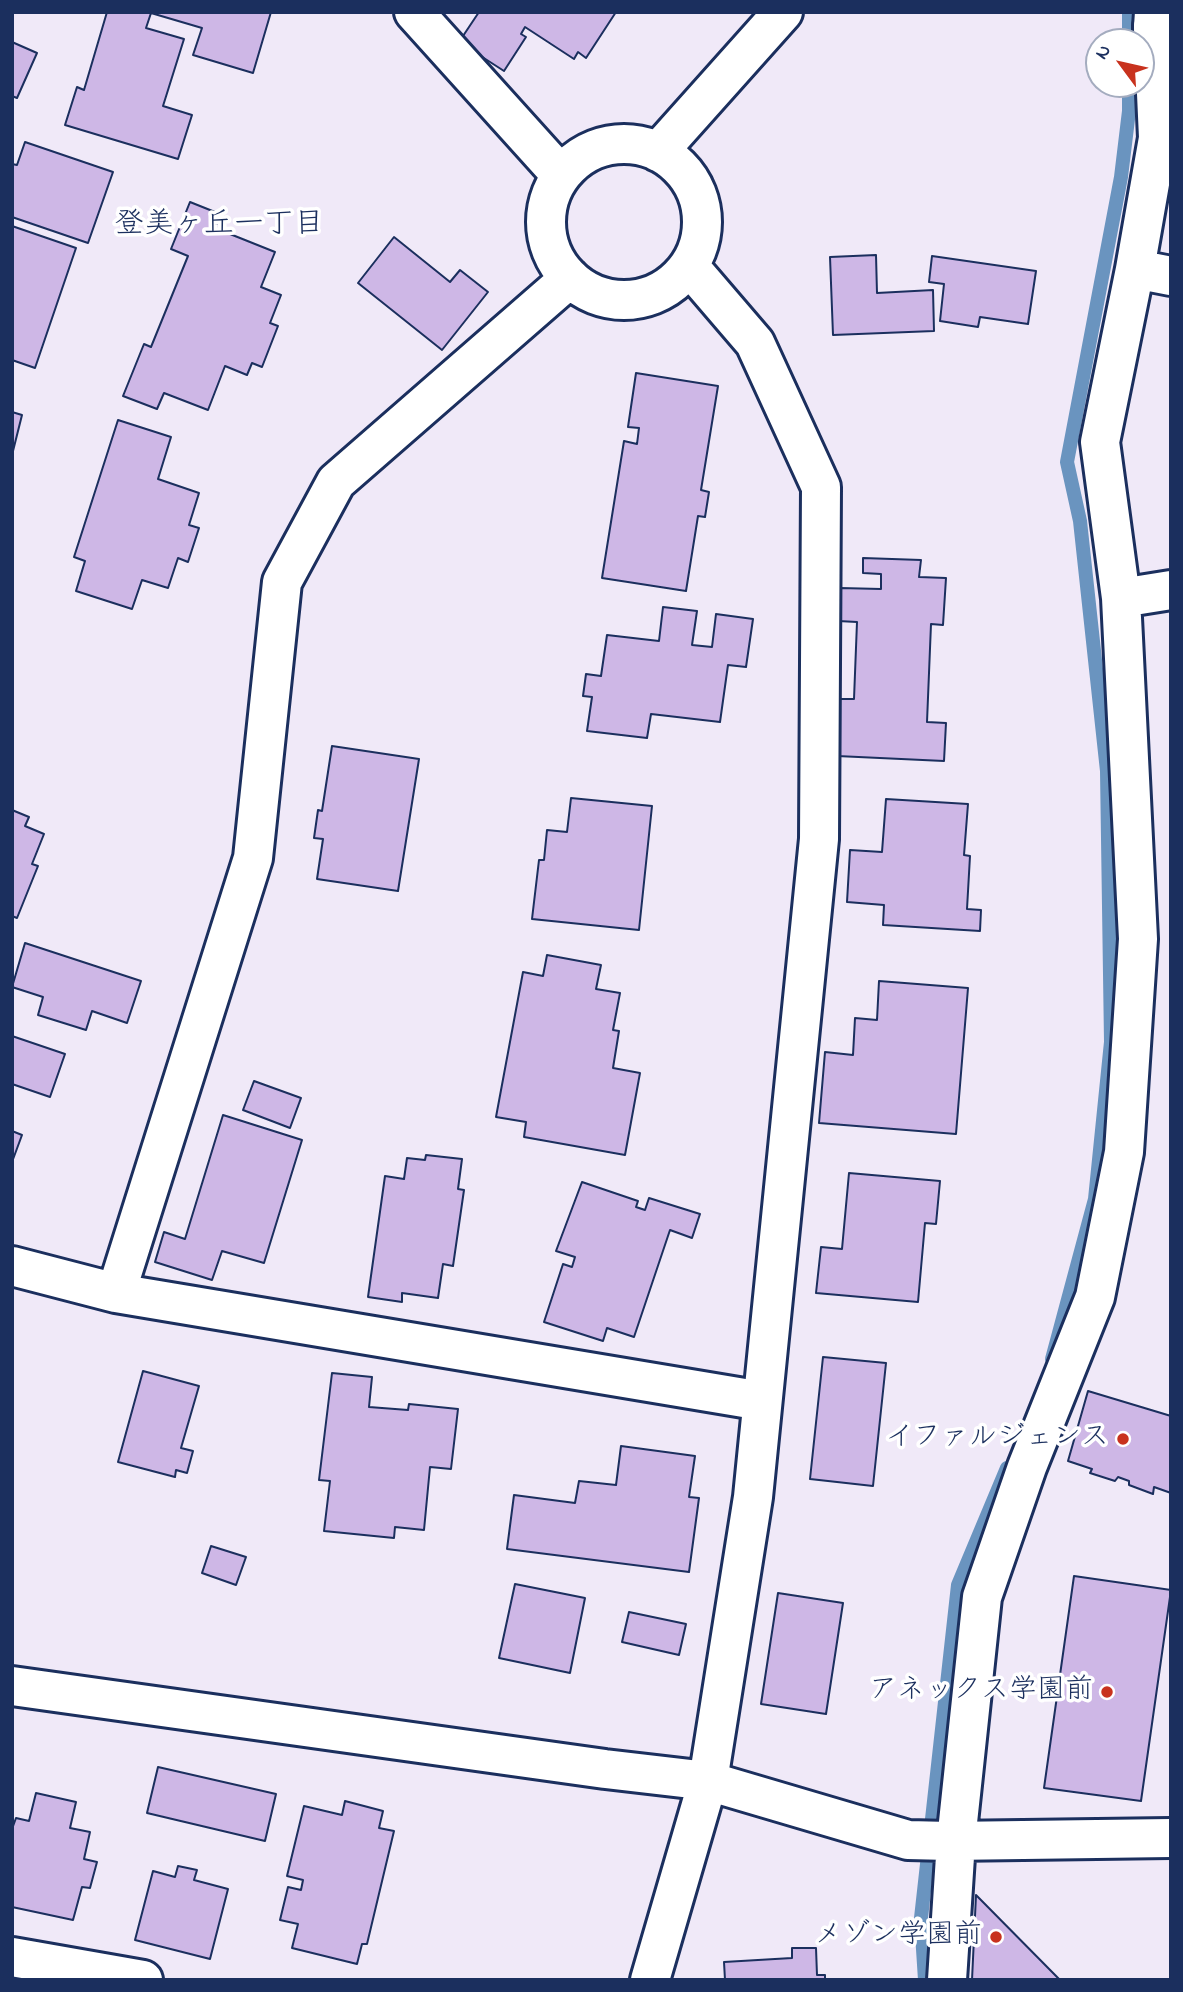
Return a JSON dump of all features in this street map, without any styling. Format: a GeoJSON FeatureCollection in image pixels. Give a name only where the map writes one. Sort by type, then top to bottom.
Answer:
{"type":"FeatureCollection","features":[{"type":"Feature","properties":{"kind":"street"},"geometry":{"type":"LineString","coordinates":[[414,12],[561,174]]}},
{"type":"Feature","properties":{"kind":"street"},"geometry":{"type":"LineString","coordinates":[[658,152],[783,12]]}},
{"type":"Feature","properties":{"kind":"street"},"geometry":{"type":"LineString","coordinates":[[947,1980],[953,1841],[982,1597],[1027,1467],[1094,1297],[1124,1152],[1138,939],[1121,598],[1100,442],[1153,273],[1159,26]]}},
{"type":"Feature","properties":{"kind":"street"},"geometry":{"type":"LineString","coordinates":[[617,143],[645,145],[671,158],[690,177],[701,202],[703,230],[695,256],[680,279],[657,294],[630,301],[603,299],[578,287],[559,267],[548,242],[546,207],[561,174],[582,156],[617,143]]}},
{"type":"Feature","properties":{"kind":"street"},"geometry":{"type":"LineString","coordinates":[[650,1980],[708,1781],[753,1497],[819,839],[821,487],[755,343],[689,266]]}},
{"type":"Feature","properties":{"kind":"street"},"geometry":{"type":"LineString","coordinates":[[116,1293],[253,858],[282,582],[336,482],[570,278]]}},
{"type":"Feature","properties":{"kind":"street"},"geometry":{"type":"LineString","coordinates":[[1121,598],[1171,590]]}},
{"type":"Feature","properties":{"kind":"street"},"geometry":{"type":"LineString","coordinates":[[12,1266],[116,1293],[762,1401]]}},
{"type":"Feature","properties":{"kind":"street"},"geometry":{"type":"LineString","coordinates":[[12,1686],[708,1781],[908,1840],[1171,1838]]}},
{"type":"Feature","properties":{"kind":"street"},"geometry":{"type":"LineString","coordinates":[[12,1957],[143,1980]]}},
{"type":"Feature","properties":{"kind":"building"},"geometry":{"type":"Polygon","coordinates":[[[107,12],[271,12],[253,73],[193,55],[202,28],[151,13],[146,28],[184,39],[163,106],[192,115],[178,159],[65,125],[77,87],[84,90],[107,12]]]}},
{"type":"Feature","properties":{"kind":"building"},"geometry":{"type":"Polygon","coordinates":[[[479,12],[616,12],[586,58],[578,52],[574,59],[525,27],[521,34],[526,37],[504,71],[459,42],[479,12]]]}},
{"type":"Feature","properties":{"kind":"building"},"geometry":{"type":"Polygon","coordinates":[[[12,42],[37,53],[17,98],[12,96],[12,42]]]}},
{"type":"Feature","properties":{"kind":"building"},"geometry":{"type":"Polygon","coordinates":[[[25,142],[113,172],[88,243],[12,217],[12,164],[17,165],[25,142]]]}},
{"type":"Feature","properties":{"kind":"building"},"geometry":{"type":"Polygon","coordinates":[[[190,202],[220,214],[215,228],[275,252],[261,287],[281,295],[270,323],[278,326],[262,367],[252,363],[247,375],[225,366],[208,410],[164,393],[157,409],[123,396],[144,344],[151,347],[188,256],[171,249],[190,202]]]}},
{"type":"Feature","properties":{"kind":"building"},"geometry":{"type":"Polygon","coordinates":[[[12,226],[76,248],[35,368],[12,360],[12,226]]]}},
{"type":"Feature","properties":{"kind":"building"},"geometry":{"type":"Polygon","coordinates":[[[394,237],[450,282],[460,270],[488,292],[442,350],[358,283],[394,237]]]}},
{"type":"Feature","properties":{"kind":"building"},"geometry":{"type":"Polygon","coordinates":[[[876,255],[877,293],[933,290],[934,331],[833,335],[830,257],[876,255]]]}},
{"type":"Feature","properties":{"kind":"building"},"geometry":{"type":"Polygon","coordinates":[[[932,256],[1036,271],[1028,324],[980,317],[978,327],[940,321],[944,284],[929,282],[932,256]]]}},
{"type":"Feature","properties":{"kind":"building"},"geometry":{"type":"Polygon","coordinates":[[[636,373],[718,386],[701,490],[709,492],[705,517],[698,516],[686,591],[602,578],[624,441],[637,444],[639,428],[628,427],[636,373]]]}},
{"type":"Feature","properties":{"kind":"building"},"geometry":{"type":"Polygon","coordinates":[[[12,412],[22,415],[12,455],[12,412]]]}},
{"type":"Feature","properties":{"kind":"building"},"geometry":{"type":"Polygon","coordinates":[[[118,420],[171,437],[158,479],[199,493],[189,525],[199,528],[188,562],[178,558],[168,588],[142,580],[132,609],[76,591],[85,561],[74,557],[118,420]]]}},
{"type":"Feature","properties":{"kind":"building"},"geometry":{"type":"Polygon","coordinates":[[[863,558],[921,560],[919,577],[946,578],[943,625],[931,624],[927,722],[946,723],[944,761],[837,756],[840,699],[854,699],[857,622],[838,621],[840,588],[881,589],[881,574],[863,573],[863,558]]]}},
{"type":"Feature","properties":{"kind":"building"},"geometry":{"type":"Polygon","coordinates":[[[663,607],[697,611],[692,645],[712,647],[716,614],[753,619],[746,667],[728,665],[720,722],[651,714],[647,738],[587,731],[592,697],[583,696],[586,674],[601,676],[607,635],[659,641],[663,607]]]}},
{"type":"Feature","properties":{"kind":"building"},"geometry":{"type":"Polygon","coordinates":[[[332,746],[419,759],[398,891],[317,879],[323,839],[314,838],[318,810],[322,811],[332,746]]]}},
{"type":"Feature","properties":{"kind":"building"},"geometry":{"type":"Polygon","coordinates":[[[571,798],[652,806],[639,930],[532,919],[539,860],[544,860],[547,830],[567,832],[571,798]]]}},
{"type":"Feature","properties":{"kind":"building"},"geometry":{"type":"Polygon","coordinates":[[[886,799],[968,804],[964,855],[970,856],[967,909],[981,910],[980,931],[883,925],[884,905],[847,902],[850,850],[882,852],[886,799]]]}},
{"type":"Feature","properties":{"kind":"building"},"geometry":{"type":"Polygon","coordinates":[[[12,810],[29,817],[25,826],[44,834],[32,864],[38,866],[17,918],[12,916],[12,810]]]}},
{"type":"Feature","properties":{"kind":"building"},"geometry":{"type":"Polygon","coordinates":[[[25,943],[141,981],[127,1023],[92,1011],[86,1030],[38,1015],[43,997],[12,987],[25,943]]]}},
{"type":"Feature","properties":{"kind":"building"},"geometry":{"type":"Polygon","coordinates":[[[547,955],[601,965],[596,989],[620,993],[613,1030],[619,1031],[613,1068],[640,1073],[625,1155],[524,1137],[526,1122],[496,1117],[523,972],[543,976],[547,955]]]}},
{"type":"Feature","properties":{"kind":"building"},"geometry":{"type":"Polygon","coordinates":[[[879,981],[968,988],[956,1134],[819,1123],[825,1052],[853,1055],[855,1018],[877,1020],[879,981]]]}},
{"type":"Feature","properties":{"kind":"building"},"geometry":{"type":"Polygon","coordinates":[[[12,1036],[65,1054],[50,1097],[12,1084],[12,1036]]]}},
{"type":"Feature","properties":{"kind":"building"},"geometry":{"type":"Polygon","coordinates":[[[254,1081],[301,1098],[290,1128],[243,1110],[254,1081]]]}},
{"type":"Feature","properties":{"kind":"building"},"geometry":{"type":"Polygon","coordinates":[[[223,1115],[302,1140],[264,1263],[222,1251],[212,1280],[155,1262],[164,1232],[185,1239],[223,1115]]]}},
{"type":"Feature","properties":{"kind":"building"},"geometry":{"type":"Polygon","coordinates":[[[12,1131],[22,1135],[12,1162],[12,1131]]]}},
{"type":"Feature","properties":{"kind":"building"},"geometry":{"type":"Polygon","coordinates":[[[426,1155],[462,1159],[458,1189],[464,1190],[453,1266],[443,1264],[438,1298],[402,1293],[402,1302],[368,1297],[385,1176],[404,1179],[407,1158],[425,1160],[426,1155]]]}},
{"type":"Feature","properties":{"kind":"building"},"geometry":{"type":"Polygon","coordinates":[[[849,1173],[940,1181],[936,1224],[925,1223],[918,1302],[816,1293],[821,1247],[842,1249],[849,1173]]]}},
{"type":"Feature","properties":{"kind":"building"},"geometry":{"type":"Polygon","coordinates":[[[582,1182],[638,1201],[636,1207],[645,1210],[649,1198],[700,1214],[692,1238],[670,1230],[634,1337],[607,1328],[603,1341],[544,1322],[563,1264],[572,1267],[575,1257],[556,1251],[582,1182]]]}},
{"type":"Feature","properties":{"kind":"building"},"geometry":{"type":"Polygon","coordinates":[[[823,1357],[886,1363],[873,1486],[810,1479],[823,1357]]]}},
{"type":"Feature","properties":{"kind":"building"},"geometry":{"type":"Polygon","coordinates":[[[143,1371],[199,1386],[181,1448],[193,1451],[187,1473],[176,1470],[175,1477],[118,1462],[143,1371]]]}},
{"type":"Feature","properties":{"kind":"building"},"geometry":{"type":"Polygon","coordinates":[[[332,1373],[372,1377],[369,1407],[408,1410],[409,1404],[458,1409],[451,1469],[430,1467],[424,1530],[395,1527],[394,1538],[324,1531],[330,1481],[319,1480],[332,1373]]]}},
{"type":"Feature","properties":{"kind":"building","name":"イファルジェンス"},"geometry":{"type":"Polygon","coordinates":[[[1088,1391],[1171,1416],[1171,1493],[1154,1487],[1153,1494],[1129,1485],[1129,1481],[1118,1477],[1115,1481],[1090,1473],[1092,1469],[1068,1461],[1088,1391]]]}},
{"type":"Feature","properties":{"kind":"building"},"geometry":{"type":"Polygon","coordinates":[[[621,1446],[695,1456],[689,1497],[699,1498],[689,1572],[507,1549],[514,1495],[575,1503],[579,1481],[616,1485],[621,1446]]]}},
{"type":"Feature","properties":{"kind":"building"},"geometry":{"type":"Polygon","coordinates":[[[211,1546],[246,1557],[236,1585],[202,1573],[211,1546]]]}},
{"type":"Feature","properties":{"kind":"building","name":"アネックス学園前"},"geometry":{"type":"Polygon","coordinates":[[[1074,1576],[1171,1590],[1141,1801],[1044,1788],[1074,1576]]]}},
{"type":"Feature","properties":{"kind":"building"},"geometry":{"type":"Polygon","coordinates":[[[515,1584],[585,1598],[570,1673],[499,1658],[515,1584]]]}},
{"type":"Feature","properties":{"kind":"building"},"geometry":{"type":"Polygon","coordinates":[[[778,1593],[843,1603],[826,1714],[761,1704],[778,1593]]]}},
{"type":"Feature","properties":{"kind":"building"},"geometry":{"type":"Polygon","coordinates":[[[629,1612],[686,1624],[679,1655],[622,1642],[629,1612]]]}},
{"type":"Feature","properties":{"kind":"building"},"geometry":{"type":"Polygon","coordinates":[[[158,1767],[276,1794],[265,1841],[147,1813],[158,1767]]]}},
{"type":"Feature","properties":{"kind":"building"},"geometry":{"type":"Polygon","coordinates":[[[36,1793],[76,1802],[70,1828],[90,1832],[84,1859],[97,1862],[90,1888],[82,1887],[73,1920],[12,1907],[12,1829],[16,1818],[29,1821],[36,1793]]]}},
{"type":"Feature","properties":{"kind":"building"},"geometry":{"type":"Polygon","coordinates":[[[345,1801],[383,1811],[379,1828],[394,1831],[367,1944],[362,1944],[357,1964],[292,1948],[298,1924],[280,1920],[288,1887],[301,1890],[303,1880],[287,1876],[304,1806],[342,1815],[345,1801]]]}},
{"type":"Feature","properties":{"kind":"building"},"geometry":{"type":"Polygon","coordinates":[[[178,1866],[197,1870],[194,1880],[228,1889],[210,1959],[135,1940],[153,1871],[175,1877],[178,1866]]]}},
{"type":"Feature","properties":{"kind":"building","name":"メゾン学園前"},"geometry":{"type":"Polygon","coordinates":[[[976,1895],[1060,1980],[972,1980],[976,1895]]]}},
{"type":"Feature","properties":{"kind":"building"},"geometry":{"type":"Polygon","coordinates":[[[792,1948],[816,1948],[817,1975],[825,1975],[825,1980],[725,1980],[724,1962],[792,1958],[792,1948]]]}},
{"type":"Feature","properties":{"kind":"waterway"},"geometry":{"type":"LineString","coordinates":[[1129,12],[1129,28]]}},
{"type":"Feature","properties":{"kind":"waterway"},"geometry":{"type":"LineString","coordinates":[[1052,1359],[1095,1199],[1111,1042],[1107,771],[1080,521],[1067,462],[1121,177],[1129,98]]}},
{"type":"Feature","properties":{"kind":"waterway"},"geometry":{"type":"LineString","coordinates":[[925,1980],[921,1918],[958,1585],[1007,1468]]}},
{"type":"Feature","properties":{"kind":"place","name":"イファルジェンス"},"geometry":{"type":"Point","coordinates":[1123,1439]}},
{"type":"Feature","properties":{"kind":"place","name":"アネックス学園前"},"geometry":{"type":"Point","coordinates":[1107,1692]}},
{"type":"Feature","properties":{"kind":"place","name":"メゾン学園前"},"geometry":{"type":"Point","coordinates":[996,1937]}},
{"type":"Feature","properties":{"kind":"district","name":"登美ヶ丘一丁目"},"geometry":{"type":"Point","coordinates":[219,227]}}]}
